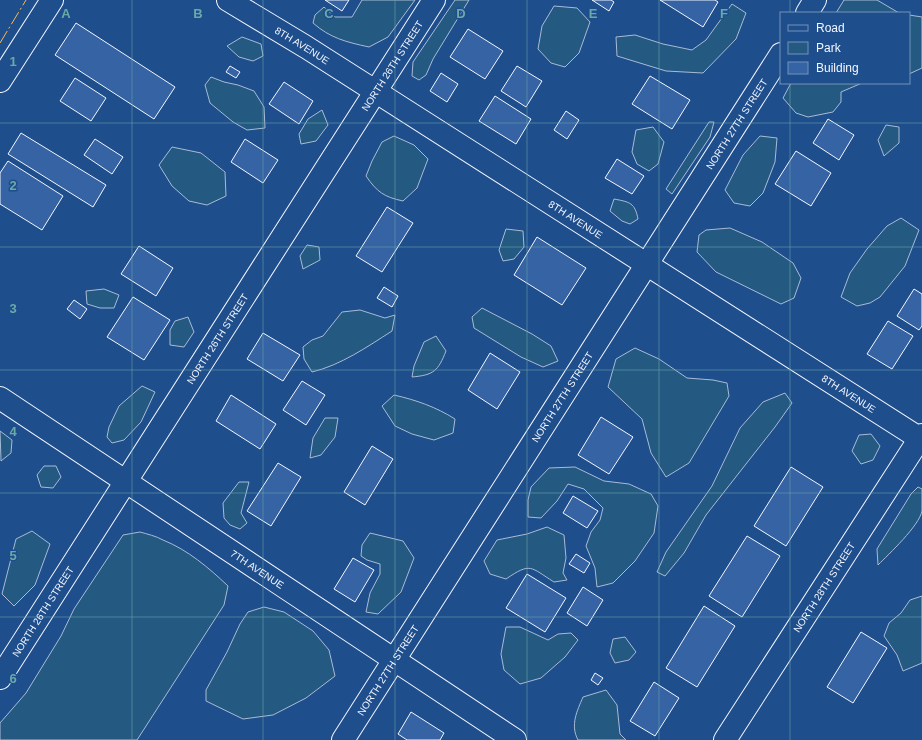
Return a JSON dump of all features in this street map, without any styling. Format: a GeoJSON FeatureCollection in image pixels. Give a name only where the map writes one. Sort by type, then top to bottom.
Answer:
{"type":"FeatureCollection","features":[{"type":"Feature","properties":{"kind":"street"},"geometry":{"type":"LineString","coordinates":[[0,81],[7,54],[52,0]]}},
{"type":"Feature","properties":{"kind":"street","name":"8TH AVENUE"},"geometry":{"type":"LineString","coordinates":[[228,0],[376,91],[646,265],[921,438]]}},
{"type":"Feature","properties":{"kind":"street","name":"NORTH 26TH STREET"},"geometry":{"type":"LineString","coordinates":[[0,678],[434,0]]}},
{"type":"Feature","properties":{"kind":"street"},"geometry":{"type":"LineString","coordinates":[[808,12],[815,0]]}},
{"type":"Feature","properties":{"kind":"street","name":"NORTH 27TH STREET"},"geometry":{"type":"LineString","coordinates":[[343,740],[780,56]]}},
{"type":"Feature","properties":{"kind":"street","name":"7TH AVENUE"},"geometry":{"type":"LineString","coordinates":[[0,398],[515,740]]}},
{"type":"Feature","properties":{"kind":"street","name":"NORTH 28TH STREET"},"geometry":{"type":"LineString","coordinates":[[726,740],[921,438]]}},
{"type":"Feature","properties":{"kind":"green space"},"geometry":{"type":"Polygon","coordinates":[[[362,0],[415,0],[388,37],[369,47],[332,36],[313,23],[315,15],[324,7],[335,17],[352,17],[362,0]]]}},
{"type":"Feature","properties":{"kind":"green space"},"geometry":{"type":"Polygon","coordinates":[[[455,0],[469,0],[433,59],[426,75],[419,80],[412,76],[413,62],[455,0]]]}},
{"type":"Feature","properties":{"kind":"green space"},"geometry":{"type":"Polygon","coordinates":[[[844,0],[877,0],[897,12],[837,12],[844,0]]]}},
{"type":"Feature","properties":{"kind":"green space"},"geometry":{"type":"Polygon","coordinates":[[[732,4],[746,13],[736,39],[703,73],[666,71],[617,56],[616,37],[635,35],[663,44],[692,50],[706,40],[732,4]]]}},
{"type":"Feature","properties":{"kind":"green space"},"geometry":{"type":"Polygon","coordinates":[[[554,6],[577,8],[590,22],[579,53],[565,67],[551,63],[538,49],[542,26],[554,6]]]}},
{"type":"Feature","properties":{"kind":"green space"},"geometry":{"type":"Polygon","coordinates":[[[910,15],[922,17],[922,68],[910,74],[910,15]]]}},
{"type":"Feature","properties":{"kind":"green space"},"geometry":{"type":"Polygon","coordinates":[[[242,37],[261,44],[263,56],[253,61],[239,57],[227,46],[242,37]]]}},
{"type":"Feature","properties":{"kind":"green space"},"geometry":{"type":"Polygon","coordinates":[[[211,77],[254,91],[264,107],[265,128],[247,130],[233,122],[210,103],[205,85],[211,77]]]}},
{"type":"Feature","properties":{"kind":"green space"},"geometry":{"type":"Polygon","coordinates":[[[790,84],[860,84],[841,92],[841,102],[833,112],[808,117],[796,113],[783,98],[790,84]]]}},
{"type":"Feature","properties":{"kind":"green space"},"geometry":{"type":"Polygon","coordinates":[[[322,110],[328,125],[316,141],[301,144],[299,134],[308,119],[322,110]]]}},
{"type":"Feature","properties":{"kind":"green space"},"geometry":{"type":"Polygon","coordinates":[[[709,122],[714,122],[710,137],[672,194],[666,189],[709,122]]]}},
{"type":"Feature","properties":{"kind":"green space"},"geometry":{"type":"Polygon","coordinates":[[[886,125],[899,127],[899,143],[884,156],[878,140],[886,125]]]}},
{"type":"Feature","properties":{"kind":"green space"},"geometry":{"type":"Polygon","coordinates":[[[653,127],[664,142],[658,164],[649,171],[637,164],[632,152],[636,130],[653,127]]]}},
{"type":"Feature","properties":{"kind":"green space"},"geometry":{"type":"Polygon","coordinates":[[[394,136],[414,145],[428,159],[417,188],[403,201],[386,196],[374,186],[366,176],[382,142],[394,136]]]}},
{"type":"Feature","properties":{"kind":"green space"},"geometry":{"type":"Polygon","coordinates":[[[760,136],[777,138],[775,162],[763,193],[750,206],[734,203],[725,190],[743,155],[760,136]]]}},
{"type":"Feature","properties":{"kind":"green space"},"geometry":{"type":"Polygon","coordinates":[[[172,147],[201,153],[225,172],[226,196],[207,205],[189,201],[172,186],[159,165],[172,147]]]}},
{"type":"Feature","properties":{"kind":"green space"},"geometry":{"type":"Polygon","coordinates":[[[614,199],[631,204],[637,214],[638,219],[630,224],[622,221],[610,211],[614,199]]]}},
{"type":"Feature","properties":{"kind":"green space"},"geometry":{"type":"Polygon","coordinates":[[[901,218],[919,230],[905,266],[880,297],[870,303],[857,306],[841,297],[850,273],[867,249],[887,226],[901,218]]]}},
{"type":"Feature","properties":{"kind":"green space"},"geometry":{"type":"Polygon","coordinates":[[[730,228],[762,242],[793,263],[801,278],[794,298],[781,304],[716,272],[697,252],[699,235],[706,230],[730,228]]]}},
{"type":"Feature","properties":{"kind":"green space"},"geometry":{"type":"Polygon","coordinates":[[[506,229],[523,231],[524,247],[514,259],[503,261],[499,250],[506,229]]]}},
{"type":"Feature","properties":{"kind":"green space"},"geometry":{"type":"Polygon","coordinates":[[[307,245],[319,247],[320,260],[303,269],[300,256],[307,245]]]}},
{"type":"Feature","properties":{"kind":"green space"},"geometry":{"type":"Polygon","coordinates":[[[104,289],[119,295],[114,308],[100,308],[87,304],[86,291],[104,289]]]}},
{"type":"Feature","properties":{"kind":"green space"},"geometry":{"type":"Polygon","coordinates":[[[482,308],[532,334],[551,346],[558,361],[543,367],[521,357],[474,328],[472,317],[482,308]]]}},
{"type":"Feature","properties":{"kind":"green space"},"geometry":{"type":"Polygon","coordinates":[[[360,310],[385,318],[395,315],[392,331],[343,360],[312,372],[304,359],[303,347],[312,340],[323,336],[342,312],[360,310]]]}},
{"type":"Feature","properties":{"kind":"green space"},"geometry":{"type":"Polygon","coordinates":[[[188,317],[194,332],[184,347],[170,345],[170,330],[175,321],[188,317]]]}},
{"type":"Feature","properties":{"kind":"green space"},"geometry":{"type":"Polygon","coordinates":[[[436,336],[446,351],[438,367],[434,371],[425,375],[412,377],[414,366],[424,342],[436,336]]]}},
{"type":"Feature","properties":{"kind":"green space"},"geometry":{"type":"Polygon","coordinates":[[[635,348],[659,359],[687,378],[713,380],[727,383],[729,396],[689,463],[666,477],[651,453],[642,419],[608,387],[616,359],[635,348]]]}},
{"type":"Feature","properties":{"kind":"green space"},"geometry":{"type":"Polygon","coordinates":[[[142,386],[155,392],[141,422],[124,440],[112,443],[107,437],[109,427],[119,406],[142,386]]]}},
{"type":"Feature","properties":{"kind":"green space"},"geometry":{"type":"Polygon","coordinates":[[[785,393],[792,403],[775,427],[706,515],[684,553],[665,576],[657,572],[666,552],[712,486],[740,428],[763,402],[785,393]]]}},
{"type":"Feature","properties":{"kind":"green space"},"geometry":{"type":"Polygon","coordinates":[[[394,395],[426,404],[455,419],[453,433],[434,440],[412,434],[395,426],[382,406],[394,395]]]}},
{"type":"Feature","properties":{"kind":"green space"},"geometry":{"type":"Polygon","coordinates":[[[325,418],[338,418],[335,437],[321,455],[310,458],[313,438],[325,418]]]}},
{"type":"Feature","properties":{"kind":"green space"},"geometry":{"type":"Polygon","coordinates":[[[0,431],[12,440],[11,453],[1,461],[0,431]]]}},
{"type":"Feature","properties":{"kind":"green space"},"geometry":{"type":"Polygon","coordinates":[[[871,434],[880,446],[873,460],[861,464],[852,451],[859,435],[871,434]]]}},
{"type":"Feature","properties":{"kind":"green space"},"geometry":{"type":"Polygon","coordinates":[[[44,466],[56,466],[61,477],[53,488],[41,487],[37,475],[44,466]]]}},
{"type":"Feature","properties":{"kind":"green space"},"geometry":{"type":"Polygon","coordinates":[[[575,467],[604,481],[629,484],[651,494],[658,506],[654,533],[635,561],[613,583],[597,587],[595,568],[586,546],[591,532],[600,520],[603,508],[584,489],[568,484],[557,501],[541,518],[528,517],[528,500],[531,487],[549,468],[575,467]]]}},
{"type":"Feature","properties":{"kind":"green space"},"geometry":{"type":"Polygon","coordinates":[[[239,482],[249,482],[241,513],[247,523],[240,529],[230,525],[224,518],[223,503],[239,482]]]}},
{"type":"Feature","properties":{"kind":"green space"},"geometry":{"type":"Polygon","coordinates":[[[918,487],[922,489],[922,511],[920,517],[903,540],[878,565],[877,549],[911,494],[918,487]]]}},
{"type":"Feature","properties":{"kind":"green space"},"geometry":{"type":"Polygon","coordinates":[[[547,527],[564,535],[566,558],[563,573],[567,580],[554,582],[530,568],[521,570],[506,579],[490,574],[484,561],[497,540],[527,534],[547,527]]]}},
{"type":"Feature","properties":{"kind":"green space"},"geometry":{"type":"Polygon","coordinates":[[[32,531],[50,544],[35,585],[14,606],[2,594],[16,539],[32,531]]]}},
{"type":"Feature","properties":{"kind":"green space"},"geometry":{"type":"Polygon","coordinates":[[[140,532],[157,537],[190,554],[228,586],[224,605],[137,740],[0,740],[0,723],[26,693],[61,636],[74,609],[123,535],[140,532]]]}},
{"type":"Feature","properties":{"kind":"green space"},"geometry":{"type":"Polygon","coordinates":[[[370,533],[403,541],[414,558],[401,592],[378,614],[366,612],[370,593],[380,574],[380,564],[367,560],[361,556],[362,545],[370,533]]]}},
{"type":"Feature","properties":{"kind":"green space"},"geometry":{"type":"Polygon","coordinates":[[[922,596],[922,663],[903,671],[897,655],[884,636],[889,623],[901,613],[910,600],[922,596]]]}},
{"type":"Feature","properties":{"kind":"green space"},"geometry":{"type":"Polygon","coordinates":[[[264,607],[284,612],[313,631],[329,650],[335,676],[306,698],[273,715],[243,719],[206,701],[206,690],[227,652],[240,624],[248,612],[264,607]]]}},
{"type":"Feature","properties":{"kind":"green space"},"geometry":{"type":"Polygon","coordinates":[[[506,627],[520,627],[548,640],[558,634],[571,633],[578,640],[565,657],[541,678],[520,684],[504,670],[501,654],[506,627]]]}},
{"type":"Feature","properties":{"kind":"green space"},"geometry":{"type":"Polygon","coordinates":[[[625,637],[636,652],[629,660],[615,663],[610,653],[613,639],[625,637]]]}},
{"type":"Feature","properties":{"kind":"green space"},"geometry":{"type":"Polygon","coordinates":[[[606,690],[617,705],[620,734],[626,740],[578,740],[574,723],[583,697],[606,690]]]}},
{"type":"Feature","properties":{"kind":"building"},"geometry":{"type":"Polygon","coordinates":[[[325,0],[349,0],[342,11],[325,0]]]}},
{"type":"Feature","properties":{"kind":"building"},"geometry":{"type":"Polygon","coordinates":[[[592,0],[611,0],[614,2],[609,11],[592,0]]]}},
{"type":"Feature","properties":{"kind":"building"},"geometry":{"type":"Polygon","coordinates":[[[660,0],[715,0],[718,2],[703,27],[660,0]]]}},
{"type":"Feature","properties":{"kind":"building"},"geometry":{"type":"Polygon","coordinates":[[[76,23],[175,87],[154,119],[55,55],[76,23]]]}},
{"type":"Feature","properties":{"kind":"building"},"geometry":{"type":"Polygon","coordinates":[[[468,29],[503,51],[485,79],[450,57],[468,29]]]}},
{"type":"Feature","properties":{"kind":"building"},"geometry":{"type":"Polygon","coordinates":[[[230,66],[240,72],[236,78],[226,72],[230,66]]]}},
{"type":"Feature","properties":{"kind":"building"},"geometry":{"type":"Polygon","coordinates":[[[517,66],[542,81],[526,107],[501,91],[517,66]]]}},
{"type":"Feature","properties":{"kind":"building"},"geometry":{"type":"Polygon","coordinates":[[[441,73],[458,84],[447,102],[430,91],[441,73]]]}},
{"type":"Feature","properties":{"kind":"building"},"geometry":{"type":"Polygon","coordinates":[[[650,76],[690,100],[672,129],[632,104],[650,76]]]}},
{"type":"Feature","properties":{"kind":"building"},"geometry":{"type":"Polygon","coordinates":[[[75,78],[106,98],[91,121],[60,101],[75,78]]]}},
{"type":"Feature","properties":{"kind":"building"},"geometry":{"type":"Polygon","coordinates":[[[284,82],[313,101],[299,124],[269,104],[284,82]]]}},
{"type":"Feature","properties":{"kind":"building"},"geometry":{"type":"Polygon","coordinates":[[[495,96],[531,119],[516,144],[479,121],[495,96]]]}},
{"type":"Feature","properties":{"kind":"building"},"geometry":{"type":"Polygon","coordinates":[[[566,111],[579,120],[567,139],[554,130],[566,111]]]}},
{"type":"Feature","properties":{"kind":"building"},"geometry":{"type":"Polygon","coordinates":[[[828,119],[854,135],[839,160],[813,143],[828,119]]]}},
{"type":"Feature","properties":{"kind":"building"},"geometry":{"type":"Polygon","coordinates":[[[21,133],[106,185],[93,207],[8,154],[21,133]]]}},
{"type":"Feature","properties":{"kind":"building"},"geometry":{"type":"Polygon","coordinates":[[[95,139],[123,157],[112,174],[84,155],[95,139]]]}},
{"type":"Feature","properties":{"kind":"building"},"geometry":{"type":"Polygon","coordinates":[[[245,139],[278,160],[263,183],[231,162],[245,139]]]}},
{"type":"Feature","properties":{"kind":"building"},"geometry":{"type":"Polygon","coordinates":[[[796,151],[831,173],[811,206],[775,184],[796,151]]]}},
{"type":"Feature","properties":{"kind":"building"},"geometry":{"type":"Polygon","coordinates":[[[617,159],[644,176],[632,194],[605,178],[617,159]]]}},
{"type":"Feature","properties":{"kind":"building"},"geometry":{"type":"Polygon","coordinates":[[[8,161],[63,196],[42,230],[0,204],[0,173],[8,161]]]}},
{"type":"Feature","properties":{"kind":"building"},"geometry":{"type":"Polygon","coordinates":[[[387,207],[413,223],[382,272],[356,256],[387,207]]]}},
{"type":"Feature","properties":{"kind":"building"},"geometry":{"type":"Polygon","coordinates":[[[537,237],[586,268],[562,305],[514,275],[537,237]]]}},
{"type":"Feature","properties":{"kind":"building"},"geometry":{"type":"Polygon","coordinates":[[[139,246],[173,268],[156,296],[121,274],[139,246]]]}},
{"type":"Feature","properties":{"kind":"building"},"geometry":{"type":"Polygon","coordinates":[[[384,287],[398,296],[392,307],[377,298],[384,287]]]}},
{"type":"Feature","properties":{"kind":"building"},"geometry":{"type":"Polygon","coordinates":[[[914,289],[922,294],[922,326],[919,330],[897,316],[914,289]]]}},
{"type":"Feature","properties":{"kind":"building"},"geometry":{"type":"Polygon","coordinates":[[[133,297],[170,320],[144,360],[107,337],[133,297]]]}},
{"type":"Feature","properties":{"kind":"building"},"geometry":{"type":"Polygon","coordinates":[[[74,300],[87,309],[80,319],[67,309],[74,300]]]}},
{"type":"Feature","properties":{"kind":"building"},"geometry":{"type":"Polygon","coordinates":[[[888,321],[913,336],[892,369],[867,354],[888,321]]]}},
{"type":"Feature","properties":{"kind":"building"},"geometry":{"type":"Polygon","coordinates":[[[263,333],[300,355],[283,381],[247,359],[263,333]]]}},
{"type":"Feature","properties":{"kind":"building"},"geometry":{"type":"Polygon","coordinates":[[[490,353],[520,372],[497,409],[468,390],[490,353]]]}},
{"type":"Feature","properties":{"kind":"building"},"geometry":{"type":"Polygon","coordinates":[[[302,381],[325,395],[306,425],[283,410],[302,381]]]}},
{"type":"Feature","properties":{"kind":"building"},"geometry":{"type":"Polygon","coordinates":[[[231,395],[276,424],[260,449],[216,421],[231,395]]]}},
{"type":"Feature","properties":{"kind":"building"},"geometry":{"type":"Polygon","coordinates":[[[601,417],[633,437],[609,474],[578,455],[601,417]]]}},
{"type":"Feature","properties":{"kind":"building"},"geometry":{"type":"Polygon","coordinates":[[[372,446],[393,459],[365,505],[344,492],[372,446]]]}},
{"type":"Feature","properties":{"kind":"building"},"geometry":{"type":"Polygon","coordinates":[[[278,463],[301,477],[271,526],[247,511],[278,463]]]}},
{"type":"Feature","properties":{"kind":"building"},"geometry":{"type":"Polygon","coordinates":[[[791,467],[823,487],[786,546],[754,526],[791,467]]]}},
{"type":"Feature","properties":{"kind":"building"},"geometry":{"type":"Polygon","coordinates":[[[573,496],[598,511],[587,528],[563,513],[573,496]]]}},
{"type":"Feature","properties":{"kind":"building"},"geometry":{"type":"Polygon","coordinates":[[[747,536],[780,556],[742,617],[709,596],[747,536]]]}},
{"type":"Feature","properties":{"kind":"building"},"geometry":{"type":"Polygon","coordinates":[[[576,554],[590,563],[584,573],[569,564],[576,554]]]}},
{"type":"Feature","properties":{"kind":"building"},"geometry":{"type":"Polygon","coordinates":[[[353,558],[374,570],[355,602],[334,589],[353,558]]]}},
{"type":"Feature","properties":{"kind":"building"},"geometry":{"type":"Polygon","coordinates":[[[527,574],[566,598],[545,632],[506,608],[527,574]]]}},
{"type":"Feature","properties":{"kind":"building"},"geometry":{"type":"Polygon","coordinates":[[[583,587],[603,600],[587,626],[567,613],[583,587]]]}},
{"type":"Feature","properties":{"kind":"building"},"geometry":{"type":"Polygon","coordinates":[[[704,606],[735,626],[697,687],[666,668],[704,606]]]}},
{"type":"Feature","properties":{"kind":"building"},"geometry":{"type":"Polygon","coordinates":[[[861,632],[887,648],[853,703],[827,687],[861,632]]]}},
{"type":"Feature","properties":{"kind":"building"},"geometry":{"type":"Polygon","coordinates":[[[595,673],[603,678],[598,685],[591,680],[595,673]]]}},
{"type":"Feature","properties":{"kind":"building"},"geometry":{"type":"Polygon","coordinates":[[[654,682],[679,698],[655,736],[630,721],[654,682]]]}},
{"type":"Feature","properties":{"kind":"building"},"geometry":{"type":"Polygon","coordinates":[[[411,712],[444,733],[440,740],[407,740],[398,734],[411,712]]]}},
{"type":"Feature","properties":{"kind":"power"},"geometry":{"type":"LineString","coordinates":[[0,43],[26,0]]}}]}
